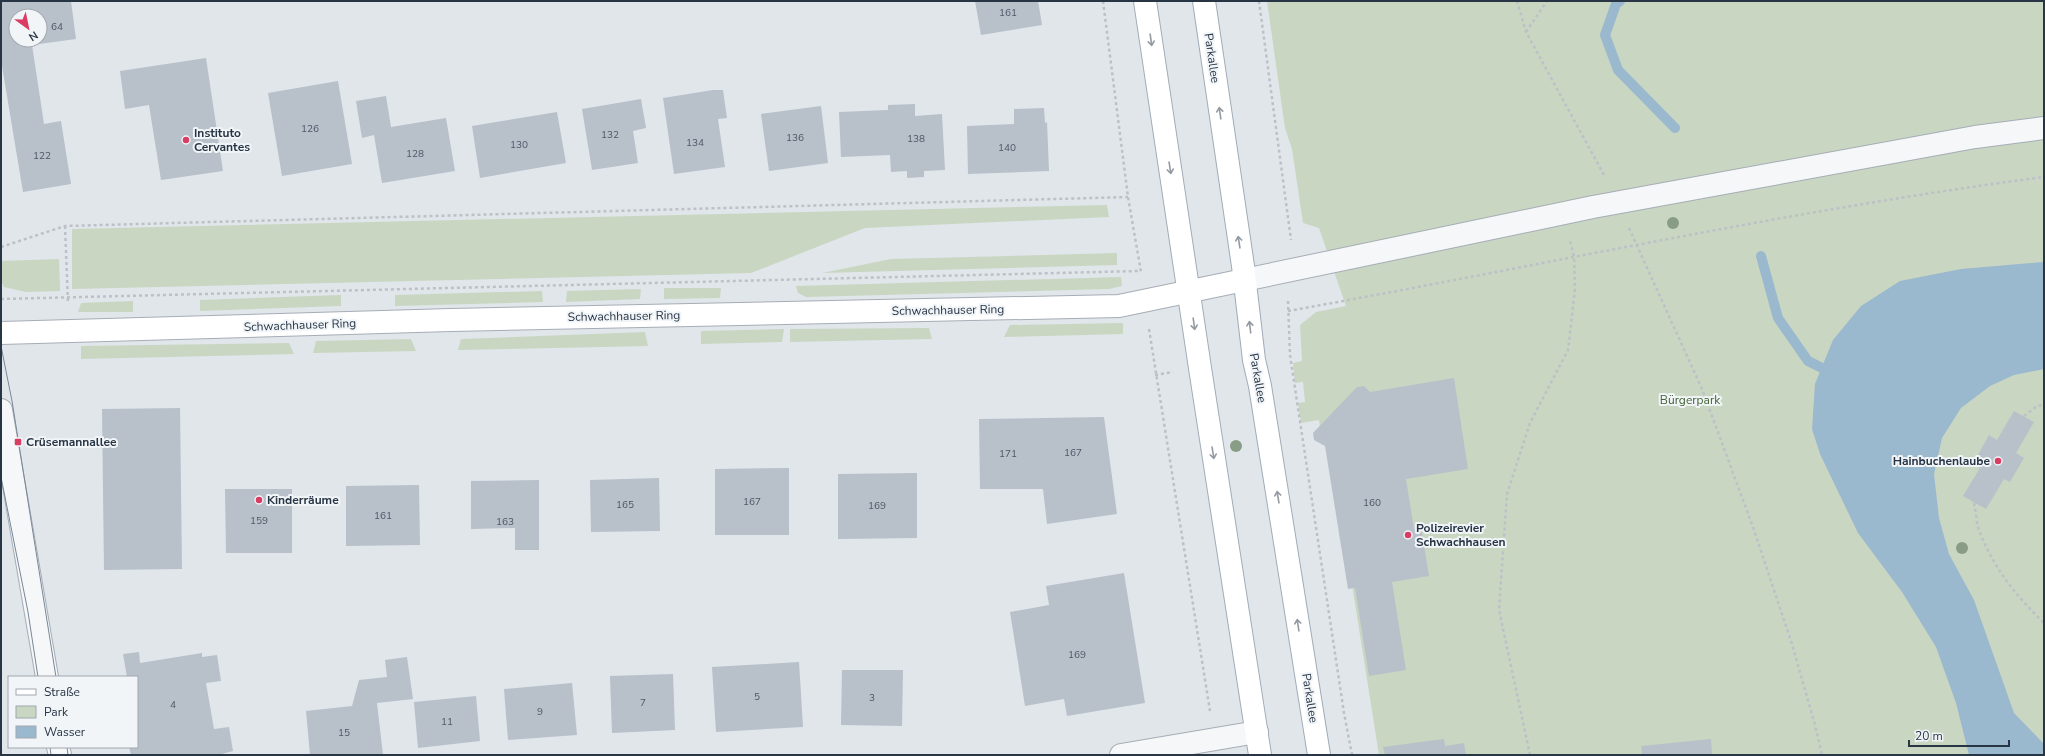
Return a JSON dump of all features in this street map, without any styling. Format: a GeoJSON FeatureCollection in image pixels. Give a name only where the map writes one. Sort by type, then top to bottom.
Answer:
{"type":"FeatureCollection","features":[{"type":"Feature","properties":{"kind":"main road"},"geometry":{"type":"LineString","coordinates":[[1146,1],[1260,755]]}},
{"type":"Feature","properties":{"kind":"main road","name":"Parkallee"},"geometry":{"type":"LineString","coordinates":[[1204,1],[1254,360],[1260,386],[1319,755]]}},
{"type":"Feature","properties":{"kind":"main road","name":"Schwachhauser Ring"},"geometry":{"type":"LineString","coordinates":[[1,333],[467,320],[1120,306],[1244,280]]}},
{"type":"Feature","properties":{"kind":"street"},"geometry":{"type":"LineString","coordinates":[[1244,280],[1564,213],[1975,137],[2044,128]]}},
{"type":"Feature","properties":{"kind":"street"},"geometry":{"type":"LineString","coordinates":[[1,410],[46,676]]}},
{"type":"Feature","properties":{"kind":"street"},"geometry":{"type":"LineString","coordinates":[[1121,755],[1257,732]]}},
{"type":"Feature","properties":{"kind":"path"},"geometry":{"type":"LineString","coordinates":[[1103,1],[1128,197],[1141,271],[1164,436],[1214,739]]}},
{"type":"Feature","properties":{"kind":"path"},"geometry":{"type":"LineString","coordinates":[[1259,1],[1292,237],[1287,272],[1290,354],[1344,713],[1352,755]]}},
{"type":"Feature","properties":{"kind":"path"},"geometry":{"type":"LineString","coordinates":[[1517,1],[1526,32],[1596,158],[1702,389],[1753,527],[1792,644],[1822,755]]}},
{"type":"Feature","properties":{"kind":"path"},"geometry":{"type":"LineString","coordinates":[[1526,32],[1547,1]]}},
{"type":"Feature","properties":{"kind":"path"},"geometry":{"type":"LineString","coordinates":[[1288,311],[1454,282],[1637,245],[1957,188],[2044,177]]}},
{"type":"Feature","properties":{"kind":"path"},"geometry":{"type":"LineString","coordinates":[[1,247],[65,226],[1128,197]]}},
{"type":"Feature","properties":{"kind":"path"},"geometry":{"type":"LineString","coordinates":[[1530,755],[1499,610],[1507,494],[1530,423],[1568,350],[1575,289],[1574,257],[1564,213]]}},
{"type":"Feature","properties":{"kind":"path"},"geometry":{"type":"LineString","coordinates":[[65,226],[68,331]]}},
{"type":"Feature","properties":{"kind":"path"},"geometry":{"type":"LineString","coordinates":[[1,299],[68,296],[1141,271]]}},
{"type":"Feature","properties":{"kind":"path"},"geometry":{"type":"LineString","coordinates":[[2024,416],[2037,406],[2044,405]]}},
{"type":"Feature","properties":{"kind":"path"},"geometry":{"type":"LineString","coordinates":[[1974,503],[1978,527],[1997,566],[2020,600],[2044,623]]}},
{"type":"Feature","properties":{"kind":"green space","name":"Bürgerpark"},"geometry":{"type":"Polygon","coordinates":[[[1267,1],[2044,1],[2044,755],[1379,755],[1329,439],[1322,440],[1319,420],[1301,423],[1298,403],[1305,402],[1303,382],[1295,383],[1293,363],[1302,361],[1300,325],[1316,312],[1346,306],[1319,228],[1303,223],[1292,149],[1285,128],[1267,1]]]}},
{"type":"Feature","properties":{"kind":"green space"},"geometry":{"type":"Polygon","coordinates":[[[1107,205],[1109,217],[865,228],[751,273],[72,289],[72,229],[1107,205]]]}},
{"type":"Feature","properties":{"kind":"green space"},"geometry":{"type":"Polygon","coordinates":[[[1117,253],[1117,265],[822,273],[891,259],[1117,253]]]}},
{"type":"Feature","properties":{"kind":"green space"},"geometry":{"type":"Polygon","coordinates":[[[59,259],[60,291],[26,292],[4,287],[1,281],[1,261],[59,259]]]}},
{"type":"Feature","properties":{"kind":"green space"},"geometry":{"type":"Polygon","coordinates":[[[1121,277],[1122,286],[1109,289],[806,297],[798,293],[796,286],[1121,277]]]}},
{"type":"Feature","properties":{"kind":"green space"},"geometry":{"type":"Polygon","coordinates":[[[664,288],[721,288],[720,298],[664,299],[664,288]]]}},
{"type":"Feature","properties":{"kind":"green space"},"geometry":{"type":"Polygon","coordinates":[[[641,289],[640,299],[566,302],[567,291],[641,289]]]}},
{"type":"Feature","properties":{"kind":"green space"},"geometry":{"type":"Polygon","coordinates":[[[542,291],[543,302],[395,306],[395,295],[542,291]]]}},
{"type":"Feature","properties":{"kind":"green space"},"geometry":{"type":"Polygon","coordinates":[[[341,295],[341,306],[200,311],[200,300],[341,295]]]}},
{"type":"Feature","properties":{"kind":"green space"},"geometry":{"type":"Polygon","coordinates":[[[133,301],[133,312],[78,312],[81,303],[133,301]]]}},
{"type":"Feature","properties":{"kind":"green space"},"geometry":{"type":"Polygon","coordinates":[[[1123,323],[1123,334],[1004,337],[1010,325],[1123,323]]]}},
{"type":"Feature","properties":{"kind":"green space"},"geometry":{"type":"Polygon","coordinates":[[[929,328],[932,339],[790,342],[790,329],[929,328]]]}},
{"type":"Feature","properties":{"kind":"green space"},"geometry":{"type":"Polygon","coordinates":[[[784,329],[782,342],[701,344],[701,331],[784,329]]]}},
{"type":"Feature","properties":{"kind":"green space"},"geometry":{"type":"Polygon","coordinates":[[[645,332],[648,346],[458,350],[461,339],[645,332]]]}},
{"type":"Feature","properties":{"kind":"green space"},"geometry":{"type":"Polygon","coordinates":[[[411,339],[416,351],[313,353],[316,341],[411,339]]]}},
{"type":"Feature","properties":{"kind":"green space"},"geometry":{"type":"Polygon","coordinates":[[[289,343],[294,354],[81,359],[81,346],[289,343]]]}},
{"type":"Feature","properties":{"kind":"water"},"geometry":{"type":"Polygon","coordinates":[[[2044,262],[2044,369],[2014,375],[1990,386],[1961,408],[1942,438],[1934,474],[1939,518],[1949,554],[1974,600],[2014,713],[2044,744],[2044,755],[1969,755],[1956,703],[1936,647],[1902,592],[1858,533],[1820,454],[1812,429],[1815,384],[1833,340],[1861,306],[1900,281],[1961,269],[2044,262]]]}},
{"type":"Feature","properties":{"kind":"building"},"geometry":{"type":"Polygon","coordinates":[[[1,1],[71,1],[76,39],[48,43],[48,8],[8,8],[8,48],[32,48],[44,124],[61,121],[71,184],[23,192],[1,60],[1,1]]]}},
{"type":"Feature","properties":{"kind":"building"},"geometry":{"type":"Polygon","coordinates":[[[975,1],[1038,1],[1042,25],[981,35],[975,1]]]}},
{"type":"Feature","properties":{"kind":"building","name":"Instituto Cervantes"},"geometry":{"type":"Polygon","coordinates":[[[206,58],[223,171],[161,180],[149,105],[125,109],[120,71],[206,58]]]}},
{"type":"Feature","properties":{"kind":"building"},"geometry":{"type":"Polygon","coordinates":[[[338,81],[352,164],[282,176],[268,93],[338,81]]]}},
{"type":"Feature","properties":{"kind":"building"},"geometry":{"type":"Polygon","coordinates":[[[713,90],[723,90],[727,118],[718,119],[725,167],[674,174],[663,98],[713,90]]]}},
{"type":"Feature","properties":{"kind":"building"},"geometry":{"type":"Polygon","coordinates":[[[386,96],[391,127],[446,118],[455,171],[382,183],[374,135],[362,138],[356,101],[386,96]]]}},
{"type":"Feature","properties":{"kind":"building"},"geometry":{"type":"Polygon","coordinates":[[[641,99],[646,128],[633,131],[638,163],[592,170],[582,109],[641,99]]]}},
{"type":"Feature","properties":{"kind":"building"},"geometry":{"type":"Polygon","coordinates":[[[915,104],[915,116],[942,114],[945,170],[924,171],[924,177],[907,178],[907,171],[891,172],[890,155],[841,157],[839,112],[888,110],[888,105],[915,104]]]}},
{"type":"Feature","properties":{"kind":"building"},"geometry":{"type":"Polygon","coordinates":[[[821,106],[828,163],[769,171],[761,114],[821,106]]]}},
{"type":"Feature","properties":{"kind":"building"},"geometry":{"type":"Polygon","coordinates":[[[1044,108],[1045,123],[1047,122],[1049,171],[968,174],[967,126],[1014,124],[1014,109],[1044,108]]]}},
{"type":"Feature","properties":{"kind":"building"},"geometry":{"type":"Polygon","coordinates":[[[557,112],[566,163],[480,178],[472,126],[557,112]]]}},
{"type":"Feature","properties":{"kind":"building"},"geometry":{"type":"Polygon","coordinates":[[[1454,378],[1468,469],[1406,479],[1414,529],[1421,527],[1429,576],[1392,582],[1406,670],[1369,676],[1355,588],[1348,589],[1325,446],[1314,440],[1313,433],[1357,387],[1364,386],[1370,392],[1454,378]]]}},
{"type":"Feature","properties":{"kind":"building"},"geometry":{"type":"Polygon","coordinates":[[[180,408],[182,569],[104,570],[102,409],[180,408]]]}},
{"type":"Feature","properties":{"kind":"building","name":"Hainbuchenlaube"},"geometry":{"type":"Polygon","coordinates":[[[2014,411],[2034,422],[2016,453],[2024,458],[2010,482],[2004,479],[1986,509],[1963,496],[1980,468],[1973,464],[1989,435],[1997,440],[2014,411]]]}},
{"type":"Feature","properties":{"kind":"building"},"geometry":{"type":"Polygon","coordinates":[[[1104,417],[1117,514],[1047,524],[1043,489],[980,489],[979,419],[1104,417]]]}},
{"type":"Feature","properties":{"kind":"building"},"geometry":{"type":"Polygon","coordinates":[[[789,468],[789,535],[715,535],[715,469],[789,468]]]}},
{"type":"Feature","properties":{"kind":"building"},"geometry":{"type":"Polygon","coordinates":[[[917,473],[917,538],[838,539],[838,474],[917,473]]]}},
{"type":"Feature","properties":{"kind":"building"},"geometry":{"type":"Polygon","coordinates":[[[659,478],[660,531],[591,532],[590,480],[659,478]]]}},
{"type":"Feature","properties":{"kind":"building"},"geometry":{"type":"Polygon","coordinates":[[[539,480],[539,550],[515,550],[515,528],[471,529],[471,481],[539,480]]]}},
{"type":"Feature","properties":{"kind":"building"},"geometry":{"type":"Polygon","coordinates":[[[419,485],[420,545],[346,546],[346,486],[419,485]]]}},
{"type":"Feature","properties":{"kind":"building"},"geometry":{"type":"Polygon","coordinates":[[[225,489],[292,489],[292,553],[226,553],[225,489]]]}},
{"type":"Feature","properties":{"kind":"building"},"geometry":{"type":"Polygon","coordinates":[[[1124,573],[1145,703],[1067,716],[1064,699],[1025,706],[1010,612],[1049,605],[1046,586],[1124,573]]]}},
{"type":"Feature","properties":{"kind":"building"},"geometry":{"type":"Polygon","coordinates":[[[139,652],[140,663],[202,653],[202,657],[217,655],[221,681],[206,683],[214,729],[229,727],[233,751],[218,755],[131,755],[129,748],[138,748],[138,676],[127,676],[123,654],[139,652]]]}},
{"type":"Feature","properties":{"kind":"building"},"geometry":{"type":"Polygon","coordinates":[[[407,657],[413,699],[377,703],[383,755],[310,755],[306,711],[352,706],[359,680],[387,677],[385,660],[407,657]]]}},
{"type":"Feature","properties":{"kind":"building"},"geometry":{"type":"Polygon","coordinates":[[[799,662],[803,727],[716,732],[712,667],[799,662]]]}},
{"type":"Feature","properties":{"kind":"building"},"geometry":{"type":"Polygon","coordinates":[[[842,670],[903,670],[902,726],[841,725],[842,670]]]}},
{"type":"Feature","properties":{"kind":"building"},"geometry":{"type":"Polygon","coordinates":[[[673,674],[675,730],[612,733],[610,676],[673,674]]]}},
{"type":"Feature","properties":{"kind":"building"},"geometry":{"type":"Polygon","coordinates":[[[572,683],[577,735],[508,740],[504,689],[572,683]]]}},
{"type":"Feature","properties":{"kind":"building"},"geometry":{"type":"Polygon","coordinates":[[[476,696],[480,741],[418,748],[414,702],[476,696]]]}},
{"type":"Feature","properties":{"kind":"building"},"geometry":{"type":"Polygon","coordinates":[[[1444,739],[1445,746],[1464,743],[1466,755],[1385,755],[1383,747],[1444,739]]]}},
{"type":"Feature","properties":{"kind":"building"},"geometry":{"type":"Polygon","coordinates":[[[1711,739],[1712,755],[1642,755],[1641,746],[1711,739]]]}},
{"type":"Feature","properties":{"kind":"waterway"},"geometry":{"type":"LineString","coordinates":[[1620,1],[1616,4],[1605,35],[1618,70],[1675,128]]}},
{"type":"Feature","properties":{"kind":"waterway"},"geometry":{"type":"LineString","coordinates":[[1761,256],[1778,318],[1808,361],[1834,374]]}},
{"type":"Feature","properties":{"kind":"tram line"},"geometry":{"type":"LineString","coordinates":[[1,346],[12,401],[56,676]]}},
{"type":"Feature","properties":{"kind":"tram line"},"geometry":{"type":"LineString","coordinates":[[1,477],[28,612],[38,676]]}},
{"type":"Feature","properties":{"kind":"tram line"},"geometry":{"type":"LineString","coordinates":[[50,748],[51,755]]}},
{"type":"Feature","properties":{"kind":"tram line"},"geometry":{"type":"LineString","coordinates":[[67,748],[68,755]]}},
{"type":"Feature","properties":{"kind":"place","name":"Instituto Cervantes"},"geometry":{"type":"Point","coordinates":[186,140]}},
{"type":"Feature","properties":{"kind":"place","name":"Crüsemannallee"},"geometry":{"type":"Point","coordinates":[18,442]}},
{"type":"Feature","properties":{"kind":"place","name":"Hainbuchenlaube"},"geometry":{"type":"Point","coordinates":[1998,461]}},
{"type":"Feature","properties":{"kind":"place","name":"Kinderräume"},"geometry":{"type":"Point","coordinates":[259,500]}},
{"type":"Feature","properties":{"kind":"place","name":"Polizeirevier Schwachhausen"},"geometry":{"type":"Point","coordinates":[1408,535]}}]}
